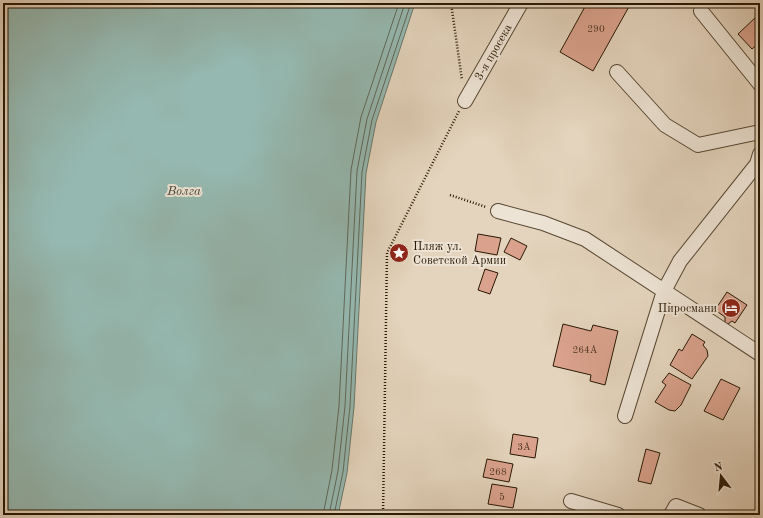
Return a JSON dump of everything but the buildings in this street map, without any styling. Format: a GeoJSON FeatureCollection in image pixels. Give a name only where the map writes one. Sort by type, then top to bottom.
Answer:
{"type":"FeatureCollection","features":[{"type":"Feature","properties":{"kind":"street","name":"3-я просека"},"geometry":{"type":"LineString","coordinates":[[465,101],[521,3]]}},
{"type":"Feature","properties":{"kind":"street"},"geometry":{"type":"LineString","coordinates":[[701,11],[760,84]]}},
{"type":"Feature","properties":{"kind":"street"},"geometry":{"type":"LineString","coordinates":[[617,72],[665,125],[698,145],[760,132]]}},
{"type":"Feature","properties":{"kind":"street"},"geometry":{"type":"LineString","coordinates":[[625,416],[664,291],[680,261],[757,164],[760,154]]}},
{"type":"Feature","properties":{"kind":"street"},"geometry":{"type":"LineString","coordinates":[[498,211],[543,224],[585,239],[760,354]]}},
{"type":"Feature","properties":{"kind":"street"},"geometry":{"type":"LineString","coordinates":[[571,501],[618,515]]}},
{"type":"Feature","properties":{"kind":"street"},"geometry":{"type":"LineString","coordinates":[[671,515],[676,506],[699,515]]}},
{"type":"Feature","properties":{"kind":"path"},"geometry":{"type":"LineString","coordinates":[[383,515],[386,253],[465,101],[451,3]]}},
{"type":"Feature","properties":{"kind":"path"},"geometry":{"type":"LineString","coordinates":[[450,195],[498,211]]}},
{"type":"Feature","properties":{"kind":"water","name":"Волга"},"geometry":{"type":"Polygon","coordinates":[[[3,3],[415,3],[376,122],[366,173],[354,407],[347,473],[338,515],[3,515],[3,3]]]}},
{"type":"Feature","properties":{"kind":"place","name":"Пляж ул. Советской Армии"},"geometry":{"type":"Point","coordinates":[399,253]}},
{"type":"Feature","properties":{"kind":"place","name":"Пиросмани"},"geometry":{"type":"Point","coordinates":[731,308]}}]}
